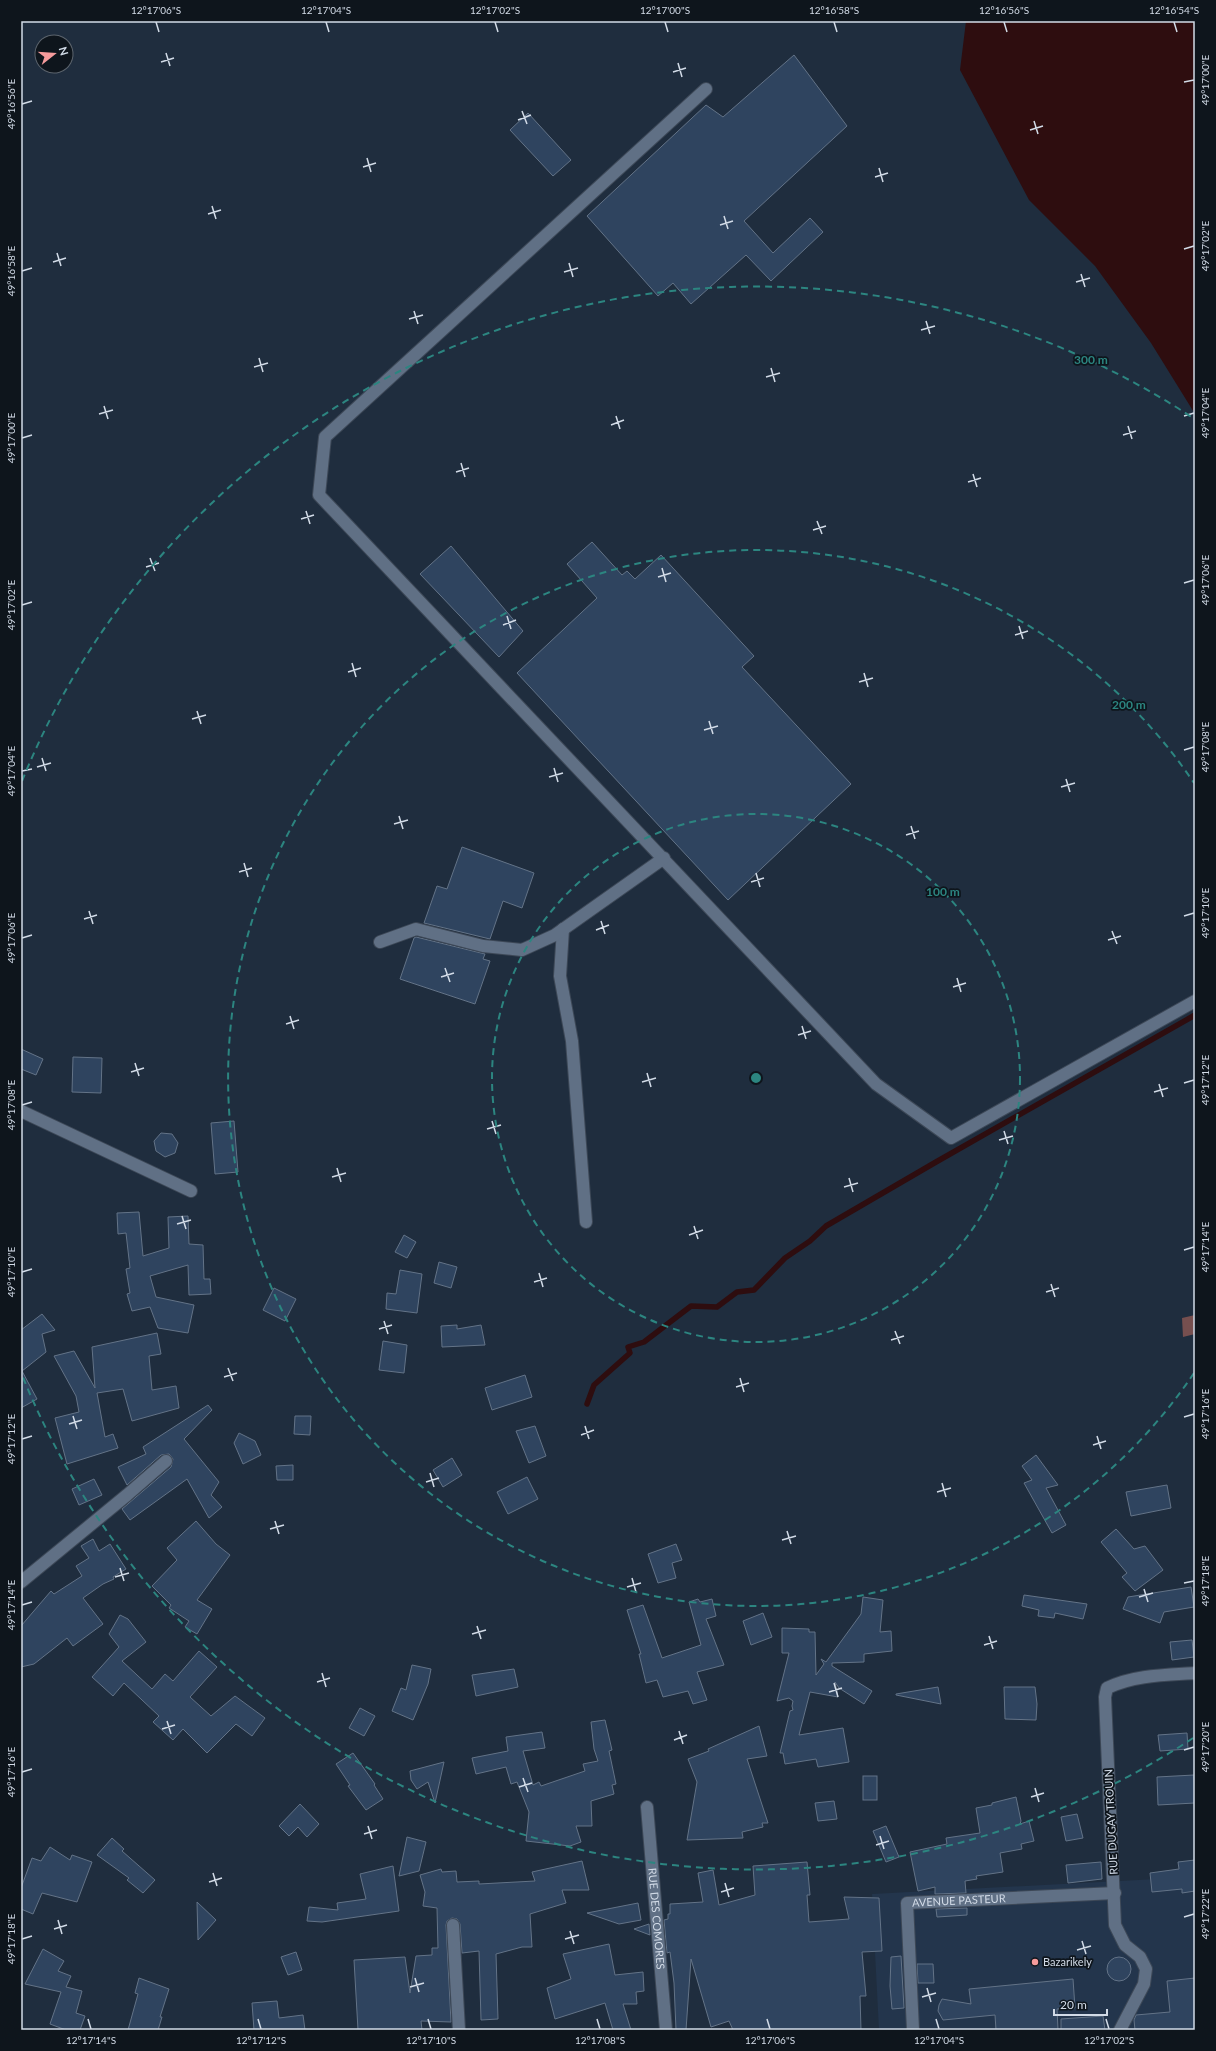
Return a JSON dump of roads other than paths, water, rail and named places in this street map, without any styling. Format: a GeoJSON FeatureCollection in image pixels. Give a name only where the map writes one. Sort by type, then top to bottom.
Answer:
{"type":"FeatureCollection","features":[{"type":"Feature","properties":{"kind":"street"},"geometry":{"type":"LineString","coordinates":[[706,89],[325,437],[319,495],[664,858],[876,1084],[951,1138],[1195,1001]]}},
{"type":"Feature","properties":{"kind":"street"},"geometry":{"type":"LineString","coordinates":[[380,942],[416,929],[483,946],[522,950],[555,935],[664,858]]}},
{"type":"Feature","properties":{"kind":"street"},"geometry":{"type":"LineString","coordinates":[[563,929],[560,976],[572,1041],[586,1222]]}},
{"type":"Feature","properties":{"kind":"street"},"geometry":{"type":"LineString","coordinates":[[21,1111],[191,1191]]}},
{"type":"Feature","properties":{"kind":"street"},"geometry":{"type":"LineString","coordinates":[[21,1582],[166,1461]]}},
{"type":"Feature","properties":{"kind":"street","name":"RUE DUGAY TROUIN"},"geometry":{"type":"LineString","coordinates":[[1120,2030],[1144,1984],[1146,1970],[1140,1956],[1125,1945],[1115,1925],[1115,1893],[1105,1697],[1107,1688],[1121,1682],[1153,1676],[1195,1673]]}},
{"type":"Feature","properties":{"kind":"street","name":"RUE DES COMORES"},"geometry":{"type":"LineString","coordinates":[[647,1807],[666,2030]]}},
{"type":"Feature","properties":{"kind":"street","name":"AVENUE PASTEUR"},"geometry":{"type":"LineString","coordinates":[[913,2030],[907,1903],[1115,1893]]}},
{"type":"Feature","properties":{"kind":"street"},"geometry":{"type":"LineString","coordinates":[[453,1925],[459,2030]]}},
{"type":"Feature","properties":{"kind":"waterway"},"geometry":{"type":"LineString","coordinates":[[587,1404],[594,1385],[630,1353],[628,1347],[644,1342],[691,1306],[717,1307],[737,1292],[754,1290],[785,1258],[810,1241],[826,1226],[1195,1015]]}},
{"type":"Feature","properties":{"kind":"place","name":"Bazarikely"},"geometry":{"type":"Point","coordinates":[1035,1962]}}]}
